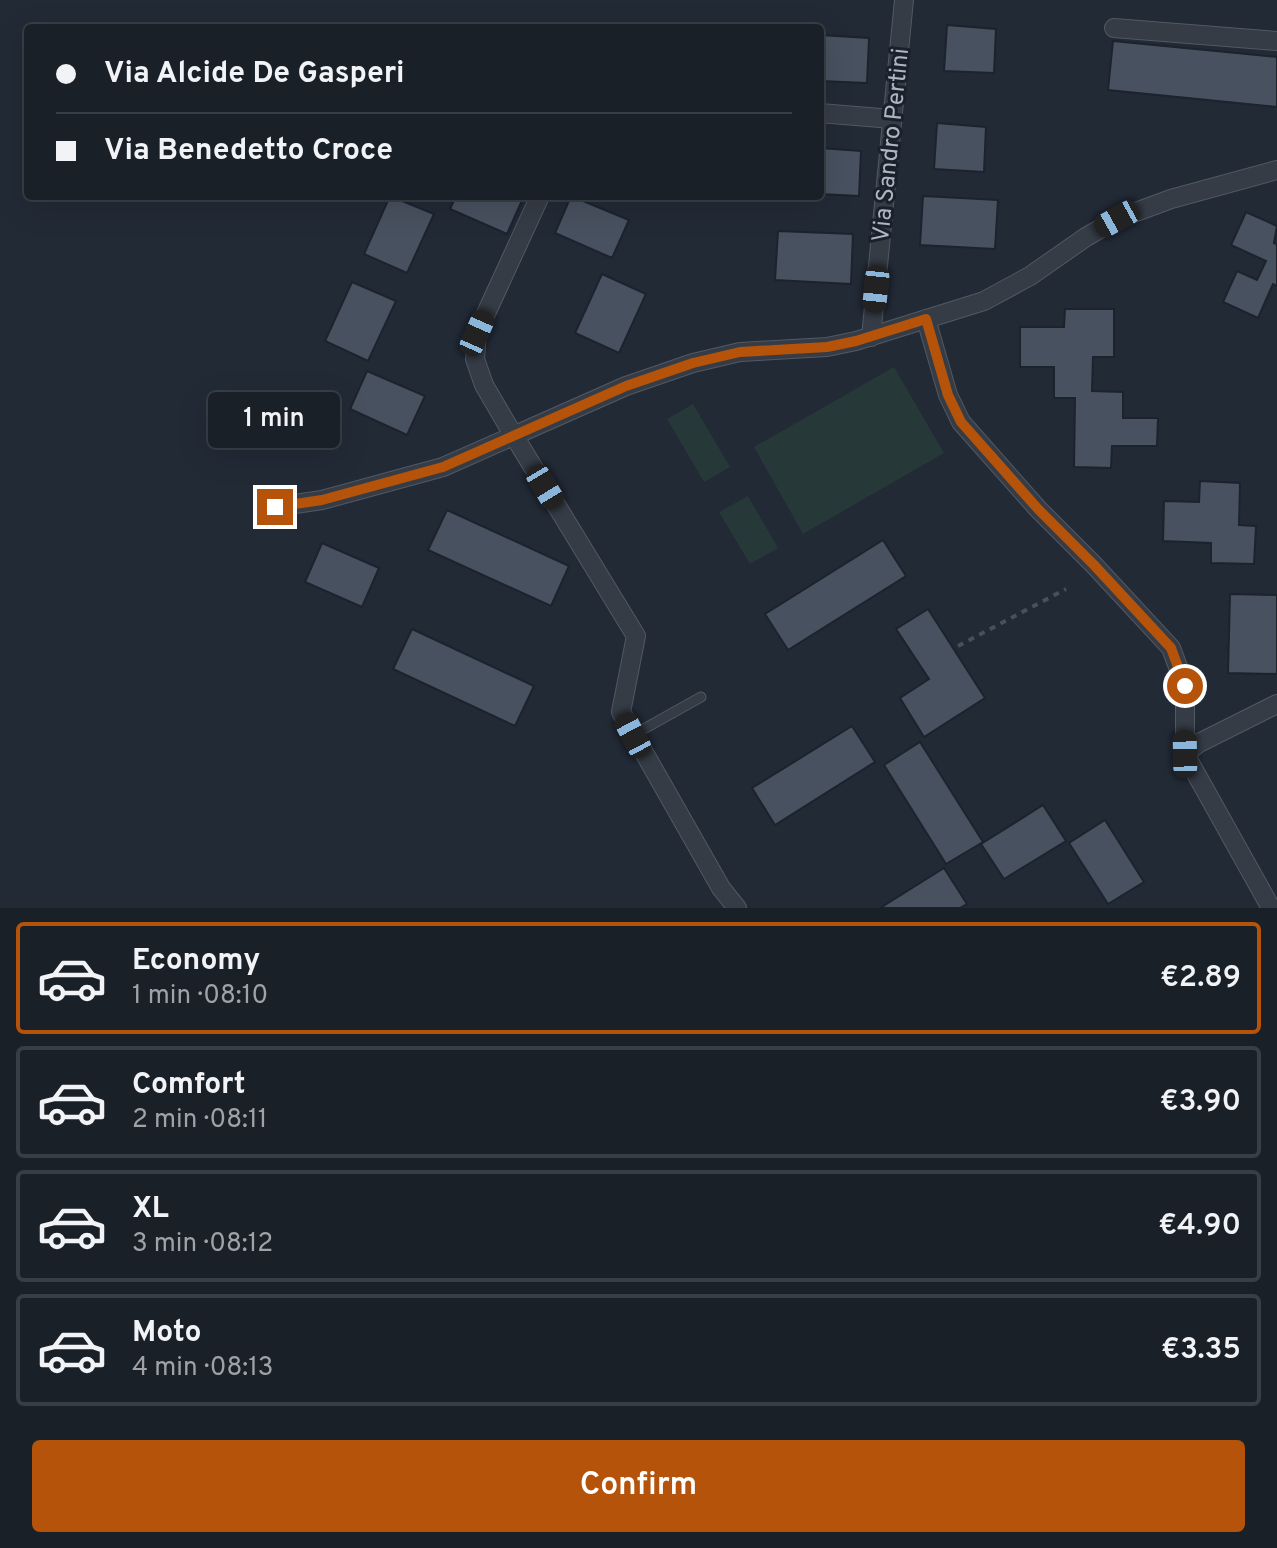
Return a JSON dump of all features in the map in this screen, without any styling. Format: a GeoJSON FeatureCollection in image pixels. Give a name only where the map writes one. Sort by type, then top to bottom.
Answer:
{"type":"FeatureCollection","features":[{"type":"Feature","properties":{"kind":"street","name":"Via Sandro Pertini"},"geometry":{"type":"LineString","coordinates":[[871,337],[904,0]]}},
{"type":"Feature","properties":{"kind":"street"},"geometry":{"type":"LineString","coordinates":[[1114,28],[1277,41]]}},
{"type":"Feature","properties":{"kind":"street"},"geometry":{"type":"LineString","coordinates":[[824,113],[892,119]]}},
{"type":"Feature","properties":{"kind":"street"},"geometry":{"type":"LineString","coordinates":[[275,507],[322,500],[443,467],[626,386],[693,363],[740,352],[827,347],[871,337],[984,301],[1030,276],[1117,219],[1171,199],[1277,170]]}},
{"type":"Feature","properties":{"kind":"street"},"geometry":{"type":"LineString","coordinates":[[538,200],[481,323],[475,359],[484,385],[514,437],[636,636],[621,712],[721,888],[737,908]]}},
{"type":"Feature","properties":{"kind":"street"},"geometry":{"type":"LineString","coordinates":[[926,319],[948,395],[961,422],[1038,509],[1171,648],[1185,686],[1185,754],[1271,908]]}},
{"type":"Feature","properties":{"kind":"street"},"geometry":{"type":"LineString","coordinates":[[1185,754],[1199,743],[1277,704]]}},
{"type":"Feature","properties":{"kind":"lane"},"geometry":{"type":"LineString","coordinates":[[633,735],[701,697]]}},
{"type":"Feature","properties":{"kind":"path"},"geometry":{"type":"LineString","coordinates":[[958,646],[1066,589]]}},
{"type":"Feature","properties":{"kind":"shaded area"},"geometry":{"type":"Polygon","coordinates":[[[894,367],[944,453],[803,534],[754,447],[894,367]]]}},
{"type":"Feature","properties":{"kind":"shaded area"},"geometry":{"type":"Polygon","coordinates":[[[693,404],[730,467],[704,482],[667,419],[693,404]]]}},
{"type":"Feature","properties":{"kind":"shaded area"},"geometry":{"type":"Polygon","coordinates":[[[748,496],[778,548],[750,564],[719,512],[748,496]]]}},
{"type":"Feature","properties":{"kind":"building"},"geometry":{"type":"Polygon","coordinates":[[[947,25],[996,29],[994,73],[944,71],[947,25]]]}},
{"type":"Feature","properties":{"kind":"building"},"geometry":{"type":"Polygon","coordinates":[[[824,35],[869,38],[867,83],[824,81],[824,35]]]}},
{"type":"Feature","properties":{"kind":"building"},"geometry":{"type":"Polygon","coordinates":[[[1113,41],[1277,57],[1277,107],[1108,90],[1113,41]]]}},
{"type":"Feature","properties":{"kind":"building"},"geometry":{"type":"Polygon","coordinates":[[[937,123],[986,127],[984,172],[934,169],[937,123]]]}},
{"type":"Feature","properties":{"kind":"building"},"geometry":{"type":"Polygon","coordinates":[[[824,148],[861,151],[859,196],[824,194],[824,148]]]}},
{"type":"Feature","properties":{"kind":"building"},"geometry":{"type":"Polygon","coordinates":[[[923,196],[998,200],[995,249],[920,245],[923,196]]]}},
{"type":"Feature","properties":{"kind":"building"},"geometry":{"type":"Polygon","coordinates":[[[388,200],[400,200],[434,214],[407,273],[364,254],[388,200]]]}},
{"type":"Feature","properties":{"kind":"building"},"geometry":{"type":"Polygon","coordinates":[[[454,200],[522,200],[507,234],[450,209],[454,200]]]}},
{"type":"Feature","properties":{"kind":"building"},"geometry":{"type":"Polygon","coordinates":[[[569,200],[581,200],[629,220],[612,258],[555,233],[569,200]]]}},
{"type":"Feature","properties":{"kind":"building"},"geometry":{"type":"Polygon","coordinates":[[[1246,212],[1277,226],[1274,243],[1277,244],[1277,286],[1273,284],[1258,318],[1223,302],[1237,271],[1257,280],[1266,261],[1231,245],[1246,212]]]}},
{"type":"Feature","properties":{"kind":"building"},"geometry":{"type":"Polygon","coordinates":[[[778,231],[853,234],[851,284],[775,280],[778,231]]]}},
{"type":"Feature","properties":{"kind":"building"},"geometry":{"type":"Polygon","coordinates":[[[602,274],[646,294],[619,353],[575,333],[602,274]]]}},
{"type":"Feature","properties":{"kind":"building"},"geometry":{"type":"Polygon","coordinates":[[[352,282],[396,301],[368,361],[325,341],[352,282]]]}},
{"type":"Feature","properties":{"kind":"building"},"geometry":{"type":"Polygon","coordinates":[[[1065,309],[1114,309],[1114,357],[1093,357],[1092,391],[1123,392],[1123,418],[1158,418],[1157,446],[1112,446],[1111,468],[1074,467],[1075,398],[1054,398],[1054,367],[1020,367],[1020,327],[1064,327],[1065,309]]]}},
{"type":"Feature","properties":{"kind":"building"},"geometry":{"type":"Polygon","coordinates":[[[367,371],[425,396],[407,435],[350,409],[367,371]]]}},
{"type":"Feature","properties":{"kind":"building"},"geometry":{"type":"Polygon","coordinates":[[[1200,481],[1240,483],[1239,525],[1256,526],[1254,564],[1211,563],[1211,543],[1163,541],[1164,501],[1199,502],[1200,481]]]}},
{"type":"Feature","properties":{"kind":"building"},"geometry":{"type":"Polygon","coordinates":[[[447,510],[569,566],[551,606],[428,550],[447,510]]]}},
{"type":"Feature","properties":{"kind":"building"},"geometry":{"type":"Polygon","coordinates":[[[883,540],[906,576],[788,650],[765,614],[883,540]]]}},
{"type":"Feature","properties":{"kind":"building"},"geometry":{"type":"Polygon","coordinates":[[[322,543],[379,568],[362,607],[305,582],[322,543]]]}},
{"type":"Feature","properties":{"kind":"building"},"geometry":{"type":"Polygon","coordinates":[[[1230,594],[1277,595],[1277,674],[1228,673],[1230,594]]]}},
{"type":"Feature","properties":{"kind":"building"},"geometry":{"type":"Polygon","coordinates":[[[928,609],[985,698],[924,737],[900,698],[929,679],[896,629],[928,609]]]}},
{"type":"Feature","properties":{"kind":"building"},"geometry":{"type":"Polygon","coordinates":[[[412,629],[534,686],[515,726],[393,669],[412,629]]]}},
{"type":"Feature","properties":{"kind":"building"},"geometry":{"type":"Polygon","coordinates":[[[852,726],[875,762],[775,825],[752,788],[852,726]]]}},
{"type":"Feature","properties":{"kind":"building"},"geometry":{"type":"Polygon","coordinates":[[[920,742],[983,842],[946,864],[884,765],[920,742]]]}},
{"type":"Feature","properties":{"kind":"building"},"geometry":{"type":"Polygon","coordinates":[[[1043,805],[1066,841],[1004,879],[981,844],[1043,805]]]}},
{"type":"Feature","properties":{"kind":"building"},"geometry":{"type":"Polygon","coordinates":[[[1105,820],[1144,882],[1108,904],[1069,843],[1105,820]]]}},
{"type":"Feature","properties":{"kind":"building"},"geometry":{"type":"Polygon","coordinates":[[[944,868],[967,904],[960,908],[880,908],[944,868]]]}},
{"type":"Feature","properties":{"kind":"route"},"geometry":{"type":"LineString","coordinates":[[275,507],[322,500],[443,467],[626,386],[693,363],[740,352],[827,347],[926,319],[948,395],[961,422],[1038,509],[1171,648],[1185,686]]}}]}
